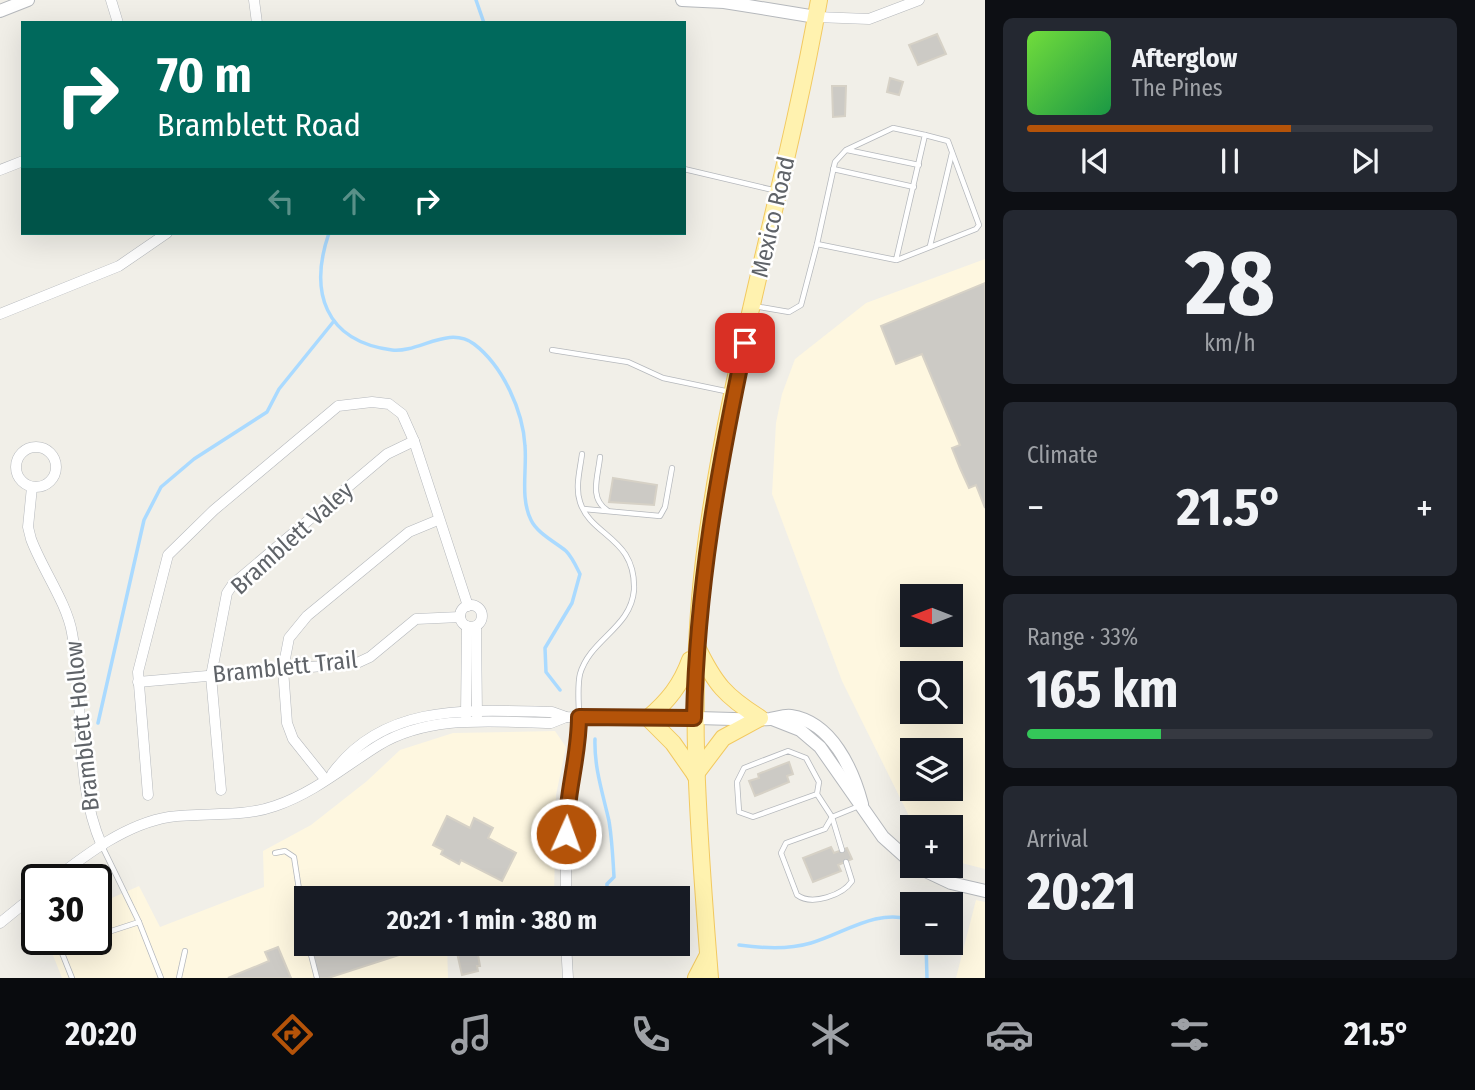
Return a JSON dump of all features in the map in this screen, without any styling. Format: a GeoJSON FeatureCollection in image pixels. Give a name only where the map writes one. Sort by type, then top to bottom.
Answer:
{"type":"FeatureCollection","features":[{"type":"Feature","properties":{"kind":"main road","name":"Mexico Road"},"geometry":{"type":"LineString","coordinates":[[710,978],[695,775],[694,718],[696,645],[710,514],[819,0]]}},
{"type":"Feature","properties":{"kind":"main road"},"geometry":{"type":"LineString","coordinates":[[696,645],[683,680],[671,697],[648,718],[673,743],[695,775],[723,738],[766,718]]}},
{"type":"Feature","properties":{"kind":"main road"},"geometry":{"type":"LineString","coordinates":[[696,645],[718,687],[733,702],[766,718]]}},
{"type":"Feature","properties":{"kind":"main road"},"geometry":{"type":"LineString","coordinates":[[696,978],[708,955]]}},
{"type":"Feature","properties":{"kind":"main road"},"geometry":{"type":"LineString","coordinates":[[708,955],[720,978]]}},
{"type":"Feature","properties":{"kind":"street"},"geometry":{"type":"LineString","coordinates":[[0,11],[28,0]]}},
{"type":"Feature","properties":{"kind":"street"},"geometry":{"type":"LineString","coordinates":[[111,0],[117,21]]}},
{"type":"Feature","properties":{"kind":"street"},"geometry":{"type":"LineString","coordinates":[[254,0],[257,21]]}},
{"type":"Feature","properties":{"kind":"street"},"geometry":{"type":"LineString","coordinates":[[682,0],[724,2],[816,18],[869,19],[919,0]]}},
{"type":"Feature","properties":{"kind":"street"},"geometry":{"type":"LineString","coordinates":[[0,170],[21,162]]}},
{"type":"Feature","properties":{"kind":"street"},"geometry":{"type":"LineString","coordinates":[[0,314],[119,266],[164,235]]}},
{"type":"Feature","properties":{"kind":"street"},"geometry":{"type":"LineString","coordinates":[[148,795],[138,682],[164,563],[174,545],[338,406],[372,402],[388,404],[402,414],[414,441],[468,606]]}},
{"type":"Feature","properties":{"kind":"street","name":"Bramblett Valey"},"geometry":{"type":"LineString","coordinates":[[221,790],[211,676],[225,603],[233,584],[387,454],[414,441]]}},
{"type":"Feature","properties":{"kind":"street"},"geometry":{"type":"LineString","coordinates":[[39,446],[50,452],[56,470],[50,482],[32,487],[19,478],[16,465],[26,449],[39,446]]}},
{"type":"Feature","properties":{"kind":"street","name":"Bramblett Hollow"},"geometry":{"type":"LineString","coordinates":[[32,487],[28,527],[31,539],[72,629],[79,679],[87,795],[91,820],[102,846]]}},
{"type":"Feature","properties":{"kind":"street"},"geometry":{"type":"LineString","coordinates":[[328,777],[289,732],[283,669],[289,638],[306,616],[409,532],[438,520]]}},
{"type":"Feature","properties":{"kind":"street"},"geometry":{"type":"LineString","coordinates":[[468,623],[481,620],[481,611],[475,606],[463,609],[468,623],[472,722]]}},
{"type":"Feature","properties":{"kind":"street","name":"Bramblett Trail"},"geometry":{"type":"LineString","coordinates":[[138,682],[357,663],[370,657],[415,620],[468,623]]}},
{"type":"Feature","properties":{"kind":"street"},"geometry":{"type":"LineString","coordinates":[[328,777],[345,756],[380,732],[414,718],[472,710],[552,712],[566,717],[766,718],[789,715],[824,733],[843,755],[862,804],[883,838],[900,853]]}},
{"type":"Feature","properties":{"kind":"street"},"geometry":{"type":"LineString","coordinates":[[76,864],[137,827],[168,818],[273,807],[308,792],[328,777],[351,767],[378,746],[402,734],[433,725],[472,722],[551,723],[566,717]]}},
{"type":"Feature","properties":{"kind":"street"},"geometry":{"type":"LineString","coordinates":[[566,886],[566,808],[579,742],[579,717]]}},
{"type":"Feature","properties":{"kind":"street"},"geometry":{"type":"LineString","coordinates":[[941,878],[985,891]]}},
{"type":"Feature","properties":{"kind":"street"},"geometry":{"type":"LineString","coordinates":[[0,923],[21,906]]}},
{"type":"Feature","properties":{"kind":"street"},"geometry":{"type":"LineString","coordinates":[[567,956],[568,978]]}},
{"type":"Feature","properties":{"kind":"lane"},"geometry":{"type":"LineString","coordinates":[[753,305],[789,312],[802,305],[833,169],[846,150],[893,128],[948,141],[979,225],[976,229],[897,260],[817,244]]}},
{"type":"Feature","properties":{"kind":"lane"},"geometry":{"type":"LineString","coordinates":[[897,260],[925,135]]}},
{"type":"Feature","properties":{"kind":"lane"},"geometry":{"type":"LineString","coordinates":[[846,150],[919,165]]}},
{"type":"Feature","properties":{"kind":"lane"},"geometry":{"type":"LineString","coordinates":[[929,247],[952,152]]}},
{"type":"Feature","properties":{"kind":"lane"},"geometry":{"type":"LineString","coordinates":[[686,169],[778,191]]}},
{"type":"Feature","properties":{"kind":"lane"},"geometry":{"type":"LineString","coordinates":[[833,169],[914,187]]}},
{"type":"Feature","properties":{"kind":"lane"},"geometry":{"type":"LineString","coordinates":[[552,350],[628,362],[663,378],[734,393]]}},
{"type":"Feature","properties":{"kind":"lane"},"geometry":{"type":"LineString","coordinates":[[579,717],[580,674],[604,640],[623,622],[634,590],[629,561],[621,547],[583,509],[578,488],[582,454]]}},
{"type":"Feature","properties":{"kind":"lane"},"geometry":{"type":"LineString","coordinates":[[600,457],[595,495],[598,504],[610,512]]}},
{"type":"Feature","properties":{"kind":"lane"},"geometry":{"type":"LineString","coordinates":[[583,509],[654,517],[663,513],[672,468]]}},
{"type":"Feature","properties":{"kind":"lane"},"geometry":{"type":"LineString","coordinates":[[817,794],[753,817],[739,811],[737,782],[744,768],[788,751],[806,758],[819,782],[817,794],[832,817],[842,850]]}},
{"type":"Feature","properties":{"kind":"lane"},"geometry":{"type":"LineString","coordinates":[[846,862],[852,881],[847,888],[815,900],[797,895],[781,853],[786,843],[825,829],[832,817],[862,804]]}},
{"type":"Feature","properties":{"kind":"lane"},"geometry":{"type":"LineString","coordinates":[[102,846],[139,922],[161,978]]}},
{"type":"Feature","properties":{"kind":"lane"},"geometry":{"type":"LineString","coordinates":[[275,853],[285,851],[294,857],[299,886]]}},
{"type":"Feature","properties":{"kind":"lane"},"geometry":{"type":"LineString","coordinates":[[112,931],[139,922]]}},
{"type":"Feature","properties":{"kind":"lane"},"geometry":{"type":"LineString","coordinates":[[179,978],[185,951]]}},
{"type":"Feature","properties":{"kind":"lane"},"geometry":{"type":"LineString","coordinates":[[63,955],[72,978]]}},
{"type":"Feature","properties":{"kind":"lane"},"geometry":{"type":"LineString","coordinates":[[311,956],[317,978]]}},
{"type":"Feature","properties":{"kind":"shaded area"},"geometry":{"type":"Polygon","coordinates":[[[985,259],[985,869],[963,863],[963,815],[909,815],[902,801],[963,801],[963,738],[900,738],[900,798],[842,681],[772,494],[776,423],[782,394],[795,359],[866,303],[985,259]]]}},
{"type":"Feature","properties":{"kind":"shaded area"},"geometry":{"type":"Polygon","coordinates":[[[555,731],[566,747],[556,795],[554,886],[294,886],[294,956],[447,956],[448,978],[62,978],[53,955],[112,955],[112,898],[139,886],[160,927],[264,887],[263,851],[311,825],[367,781],[400,750],[453,733],[555,731]]]}},
{"type":"Feature","properties":{"kind":"shaded area"},"geometry":{"type":"Polygon","coordinates":[[[976,900],[985,902],[985,978],[956,978],[976,900]]]}},
{"type":"Feature","properties":{"kind":"building"},"geometry":{"type":"Polygon","coordinates":[[[937,34],[946,54],[918,65],[909,45],[937,34]]]}},
{"type":"Feature","properties":{"kind":"building"},"geometry":{"type":"Polygon","coordinates":[[[890,78],[903,82],[899,95],[887,92],[890,78]]]}},
{"type":"Feature","properties":{"kind":"building"},"geometry":{"type":"Polygon","coordinates":[[[832,86],[846,86],[845,116],[833,117],[832,86]]]}},
{"type":"Feature","properties":{"kind":"building"},"geometry":{"type":"Polygon","coordinates":[[[985,283],[985,508],[976,485],[969,488],[960,468],[952,448],[960,445],[922,354],[896,364],[881,326],[985,283]]]}},
{"type":"Feature","properties":{"kind":"building"},"geometry":{"type":"Polygon","coordinates":[[[613,478],[657,485],[654,505],[609,502],[613,478]]]}},
{"type":"Feature","properties":{"kind":"building"},"geometry":{"type":"Polygon","coordinates":[[[789,762],[793,774],[787,776],[789,782],[755,796],[749,781],[759,778],[758,774],[789,762]]]}},
{"type":"Feature","properties":{"kind":"building"},"geometry":{"type":"Polygon","coordinates":[[[447,816],[470,828],[474,818],[493,828],[488,838],[516,853],[502,881],[461,860],[459,864],[441,854],[443,850],[433,845],[447,816]]]}},
{"type":"Feature","properties":{"kind":"building"},"geometry":{"type":"Polygon","coordinates":[[[831,847],[834,853],[847,848],[852,859],[838,865],[841,871],[813,882],[803,858],[831,847]]]}},
{"type":"Feature","properties":{"kind":"building"},"geometry":{"type":"Polygon","coordinates":[[[278,947],[291,978],[228,978],[269,961],[265,952],[278,947]]]}},
{"type":"Feature","properties":{"kind":"building"},"geometry":{"type":"Polygon","coordinates":[[[313,956],[396,956],[328,978],[319,978],[313,956]]]}},
{"type":"Feature","properties":{"kind":"building"},"geometry":{"type":"Polygon","coordinates":[[[458,956],[478,956],[478,971],[462,975],[458,956]]]}},
{"type":"Feature","properties":{"kind":"waterway"},"geometry":{"type":"LineString","coordinates":[[476,0],[483,21]]}},
{"type":"Feature","properties":{"kind":"waterway"},"geometry":{"type":"LineString","coordinates":[[328,235],[323,254],[322,293],[337,324],[351,336],[369,345],[392,350],[413,348],[444,338],[464,339],[474,344],[494,364],[510,390],[523,432],[525,493],[531,520],[537,529],[568,553],[580,574],[572,603],[545,648],[546,672],[560,690]]}},
{"type":"Feature","properties":{"kind":"waterway"},"geometry":{"type":"LineString","coordinates":[[98,723],[144,520],[161,487],[194,459],[267,412],[279,389],[334,321]]}},
{"type":"Feature","properties":{"kind":"waterway"},"geometry":{"type":"LineString","coordinates":[[595,739],[597,771],[609,821],[612,849],[614,877],[607,886]]}},
{"type":"Feature","properties":{"kind":"waterway"},"geometry":{"type":"LineString","coordinates":[[739,945],[793,947],[873,920],[900,917]]}},
{"type":"Feature","properties":{"kind":"waterway"},"geometry":{"type":"LineString","coordinates":[[926,955],[927,978]]}},
{"type":"Feature","properties":{"kind":"route"},"geometry":{"type":"LineString","coordinates":[[566,834],[567,791],[577,760],[579,717],[694,718],[699,605],[710,514],[745,343]]}}]}
